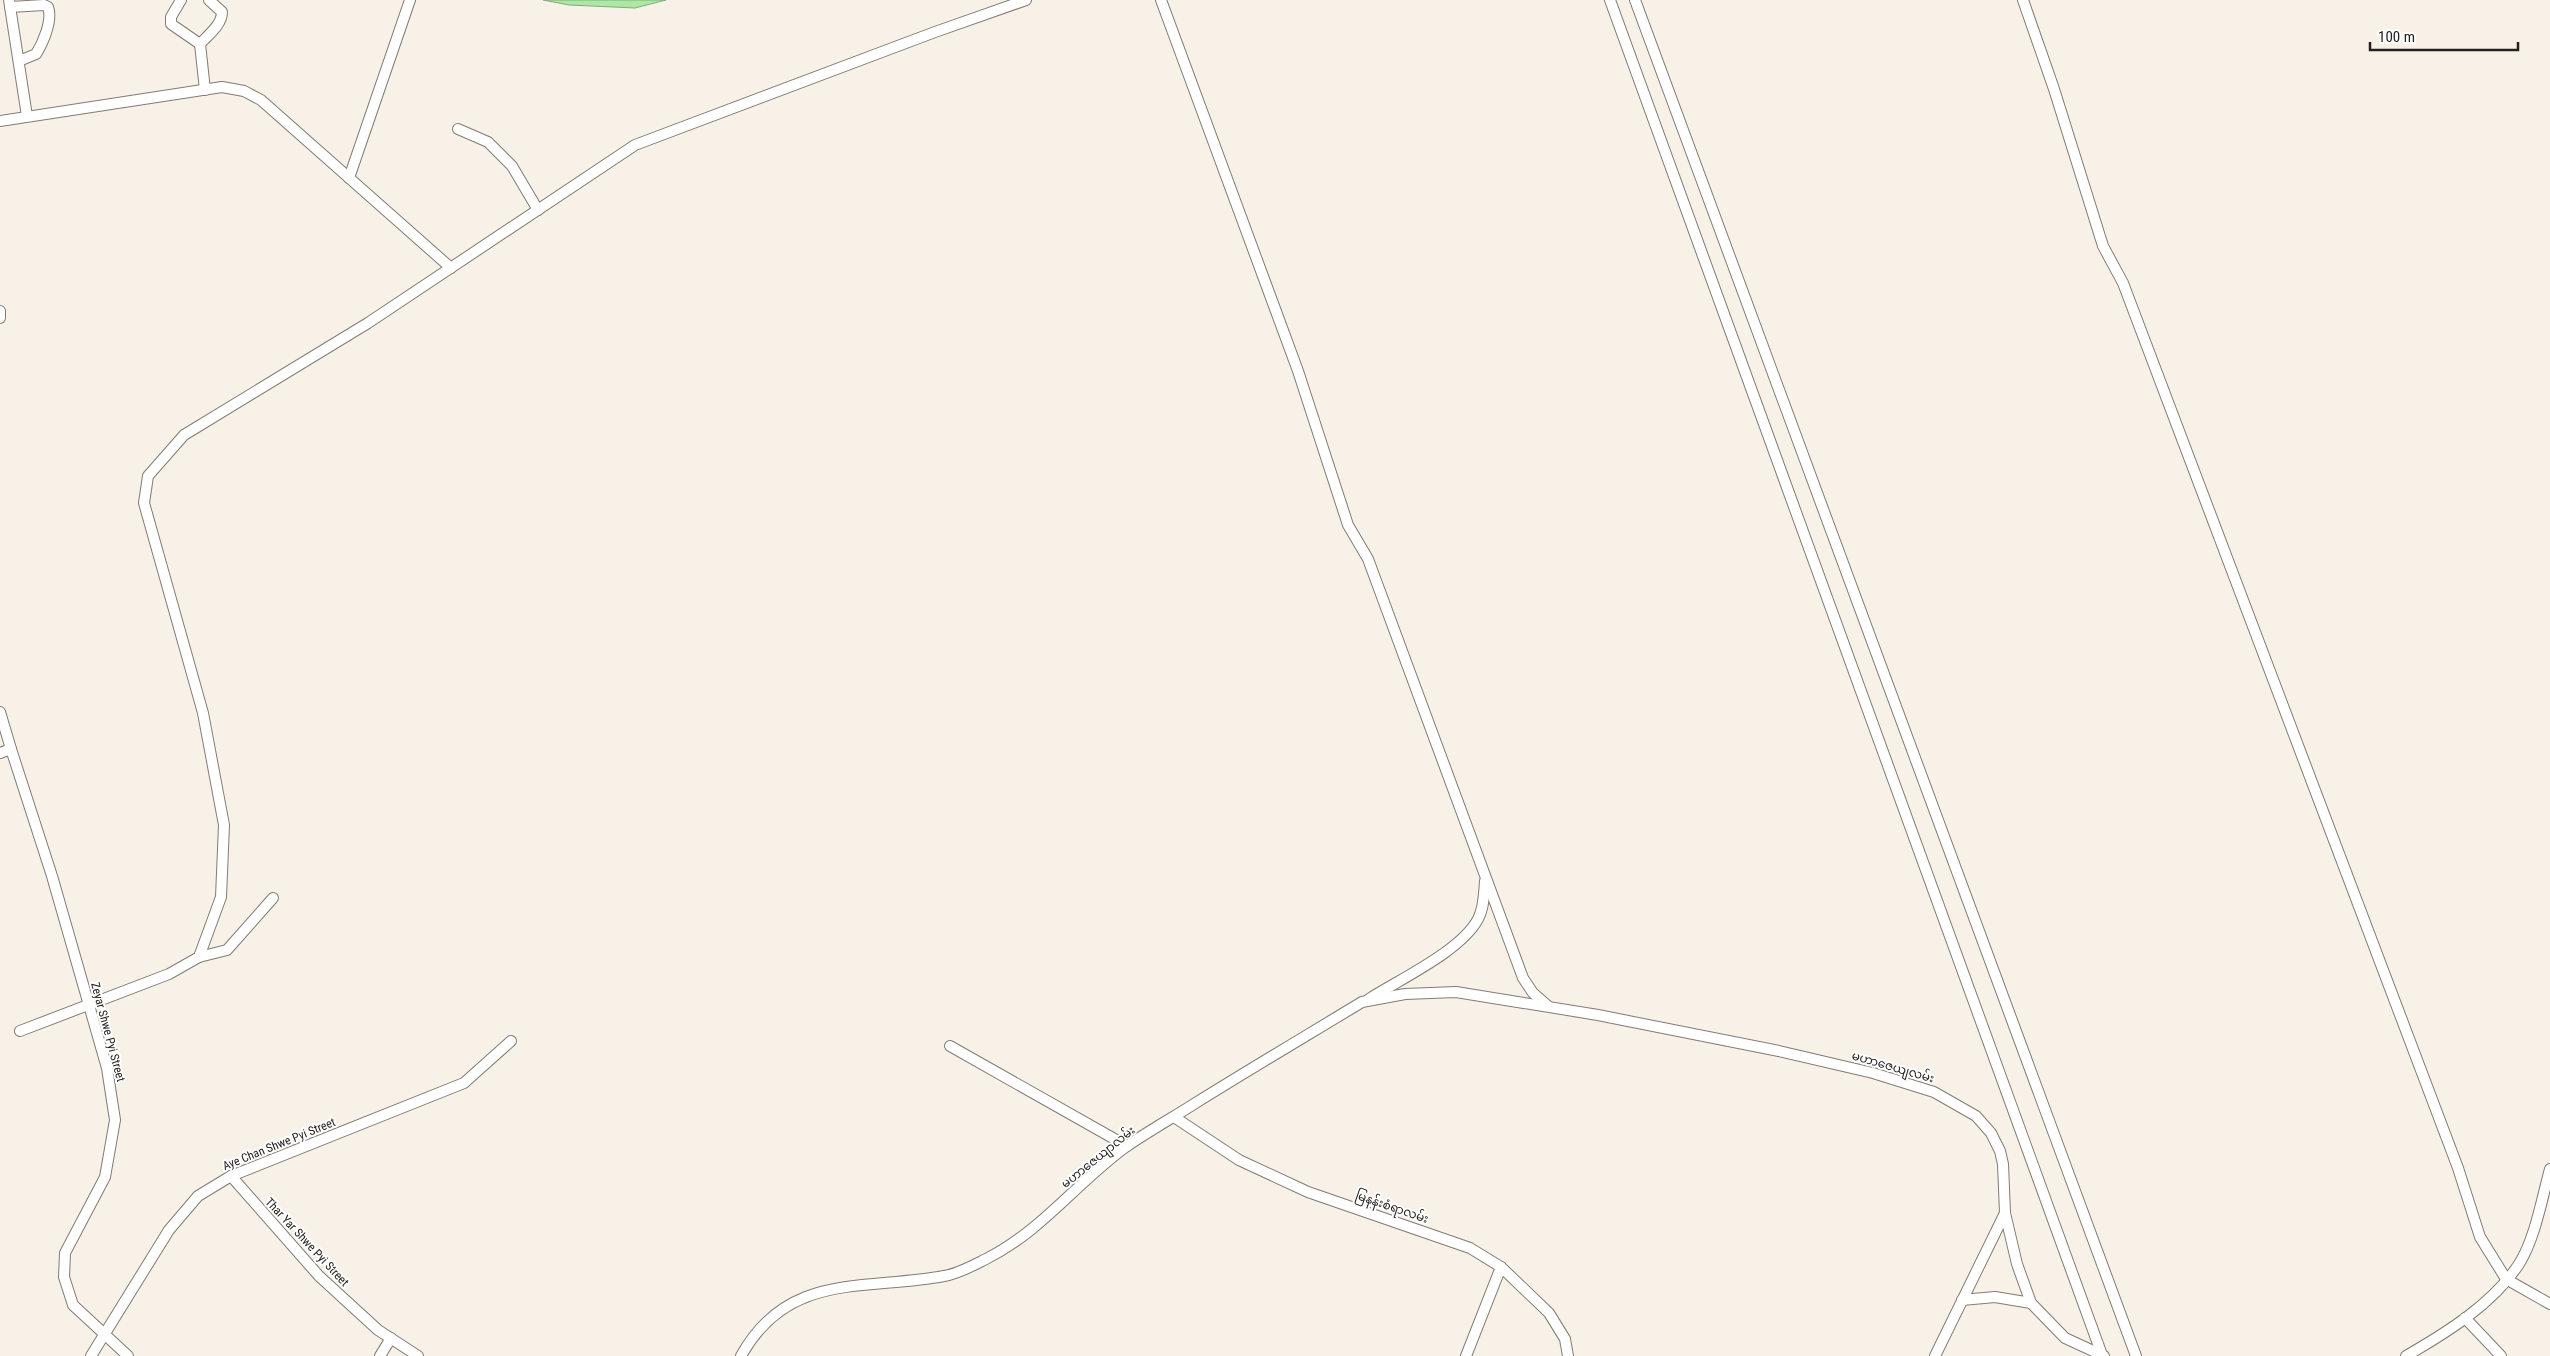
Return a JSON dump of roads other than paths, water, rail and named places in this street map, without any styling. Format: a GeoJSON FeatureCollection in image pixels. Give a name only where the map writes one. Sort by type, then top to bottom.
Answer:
{"type":"FeatureCollection","features":[{"type":"Feature","properties":{"kind":"street"},"geometry":{"type":"LineString","coordinates":[[182,0],[171,18],[171,24],[200,44]]}},
{"type":"Feature","properties":{"kind":"street"},"geometry":{"type":"LineString","coordinates":[[205,90],[200,44],[222,17],[222,12],[209,0]]}},
{"type":"Feature","properties":{"kind":"street"},"geometry":{"type":"LineString","coordinates":[[349,178],[410,0]]}},
{"type":"Feature","properties":{"kind":"street"},"geometry":{"type":"LineString","coordinates":[[199,957],[221,897],[224,825],[204,713],[144,503],[148,476],[184,435],[368,324],[635,145],[935,32],[1026,0]]}},
{"type":"Feature","properties":{"kind":"street"},"geometry":{"type":"LineString","coordinates":[[1161,0],[1298,371],[1348,525],[1368,559],[1523,978],[1533,993],[1549,1006]]}},
{"type":"Feature","properties":{"kind":"street"},"geometry":{"type":"LineString","coordinates":[[1610,0],[2103,1356]]}},
{"type":"Feature","properties":{"kind":"street"},"geometry":{"type":"LineString","coordinates":[[1635,0],[2136,1356]]}},
{"type":"Feature","properties":{"kind":"street"},"geometry":{"type":"LineString","coordinates":[[2023,0],[2054,89],[2103,246],[2123,284],[2458,1168],[2480,1236],[2506,1279],[2550,1304]]}},
{"type":"Feature","properties":{"kind":"street"},"geometry":{"type":"LineString","coordinates":[[19,61],[36,54],[45,35],[50,12],[48,7],[44,5],[9,4],[27,116]]}},
{"type":"Feature","properties":{"kind":"street"},"geometry":{"type":"LineString","coordinates":[[0,120],[205,90],[222,88],[244,91],[254,95],[450,268]]}},
{"type":"Feature","properties":{"kind":"street"},"geometry":{"type":"LineString","coordinates":[[458,128],[488,142],[512,166],[538,210]]}},
{"type":"Feature","properties":{"kind":"street"},"geometry":{"type":"LineString","coordinates":[[0,311],[0,318]]}},
{"type":"Feature","properties":{"kind":"street","name":"Zeyar Shwe Pyi Street"},"geometry":{"type":"LineString","coordinates":[[0,712],[52,876],[107,1068],[115,1120],[105,1177],[65,1254],[64,1277],[73,1305],[104,1336],[128,1356]]}},
{"type":"Feature","properties":{"kind":"street"},"geometry":{"type":"LineString","coordinates":[[0,753],[11,749]]}},
{"type":"Feature","properties":{"kind":"street"},"geometry":{"type":"LineString","coordinates":[[1362,1002],[1454,946],[1467,935],[1478,918],[1483,901],[1486,878]]}},
{"type":"Feature","properties":{"kind":"street"},"geometry":{"type":"LineString","coordinates":[[20,1032],[169,974],[199,957],[227,950],[273,898]]}},
{"type":"Feature","properties":{"kind":"street","name":"မဟာဇေယျာလမ်း"},"geometry":{"type":"LineString","coordinates":[[741,1356],[750,1340],[779,1311],[810,1294],[856,1284],[946,1276],[986,1259],[1033,1230],[1073,1191],[1127,1146],[1362,1002],[1405,994],[1456,992],[1513,1002]]}},
{"type":"Feature","properties":{"kind":"street","name":"မဟာဇေယျလမ်း"},"geometry":{"type":"LineString","coordinates":[[1513,1002],[1549,1006],[1779,1051],[1874,1073],[1934,1092],[1976,1116],[1992,1133],[2003,1164],[2005,1213],[2017,1264],[2031,1304],[2065,1338],[2103,1356]]}},
{"type":"Feature","properties":{"kind":"street","name":"Aye Chan Shwe Pyi Street"},"geometry":{"type":"LineString","coordinates":[[91,1356],[169,1230],[198,1196],[231,1176],[464,1082],[511,1041]]}},
{"type":"Feature","properties":{"kind":"street"},"geometry":{"type":"LineString","coordinates":[[950,1046],[1127,1146]]}},
{"type":"Feature","properties":{"kind":"street","name":"မြနန်းစံရာလမ်း"},"geometry":{"type":"LineString","coordinates":[[1174,1117],[1239,1160],[1308,1192],[1470,1248],[1502,1267],[1549,1313],[1565,1340],[1568,1356]]}},
{"type":"Feature","properties":{"kind":"street"},"geometry":{"type":"LineString","coordinates":[[2406,1356],[2445,1334],[2486,1301],[2519,1264],[2533,1229],[2550,1169]]}},
{"type":"Feature","properties":{"kind":"street","name":"Thar Yar Shwe Pyi Street"},"geometry":{"type":"LineString","coordinates":[[231,1176],[319,1276],[378,1330],[418,1356]]}},
{"type":"Feature","properties":{"kind":"street"},"geometry":{"type":"LineString","coordinates":[[1935,1356],[2005,1213]]}},
{"type":"Feature","properties":{"kind":"street"},"geometry":{"type":"LineString","coordinates":[[1466,1356],[1502,1267]]}},
{"type":"Feature","properties":{"kind":"street"},"geometry":{"type":"LineString","coordinates":[[1962,1300],[1995,1297],[2031,1304]]}},
{"type":"Feature","properties":{"kind":"street"},"geometry":{"type":"LineString","coordinates":[[2465,1318],[2501,1356]]}},
{"type":"Feature","properties":{"kind":"street"},"geometry":{"type":"LineString","coordinates":[[380,1356],[391,1338]]}}]}
